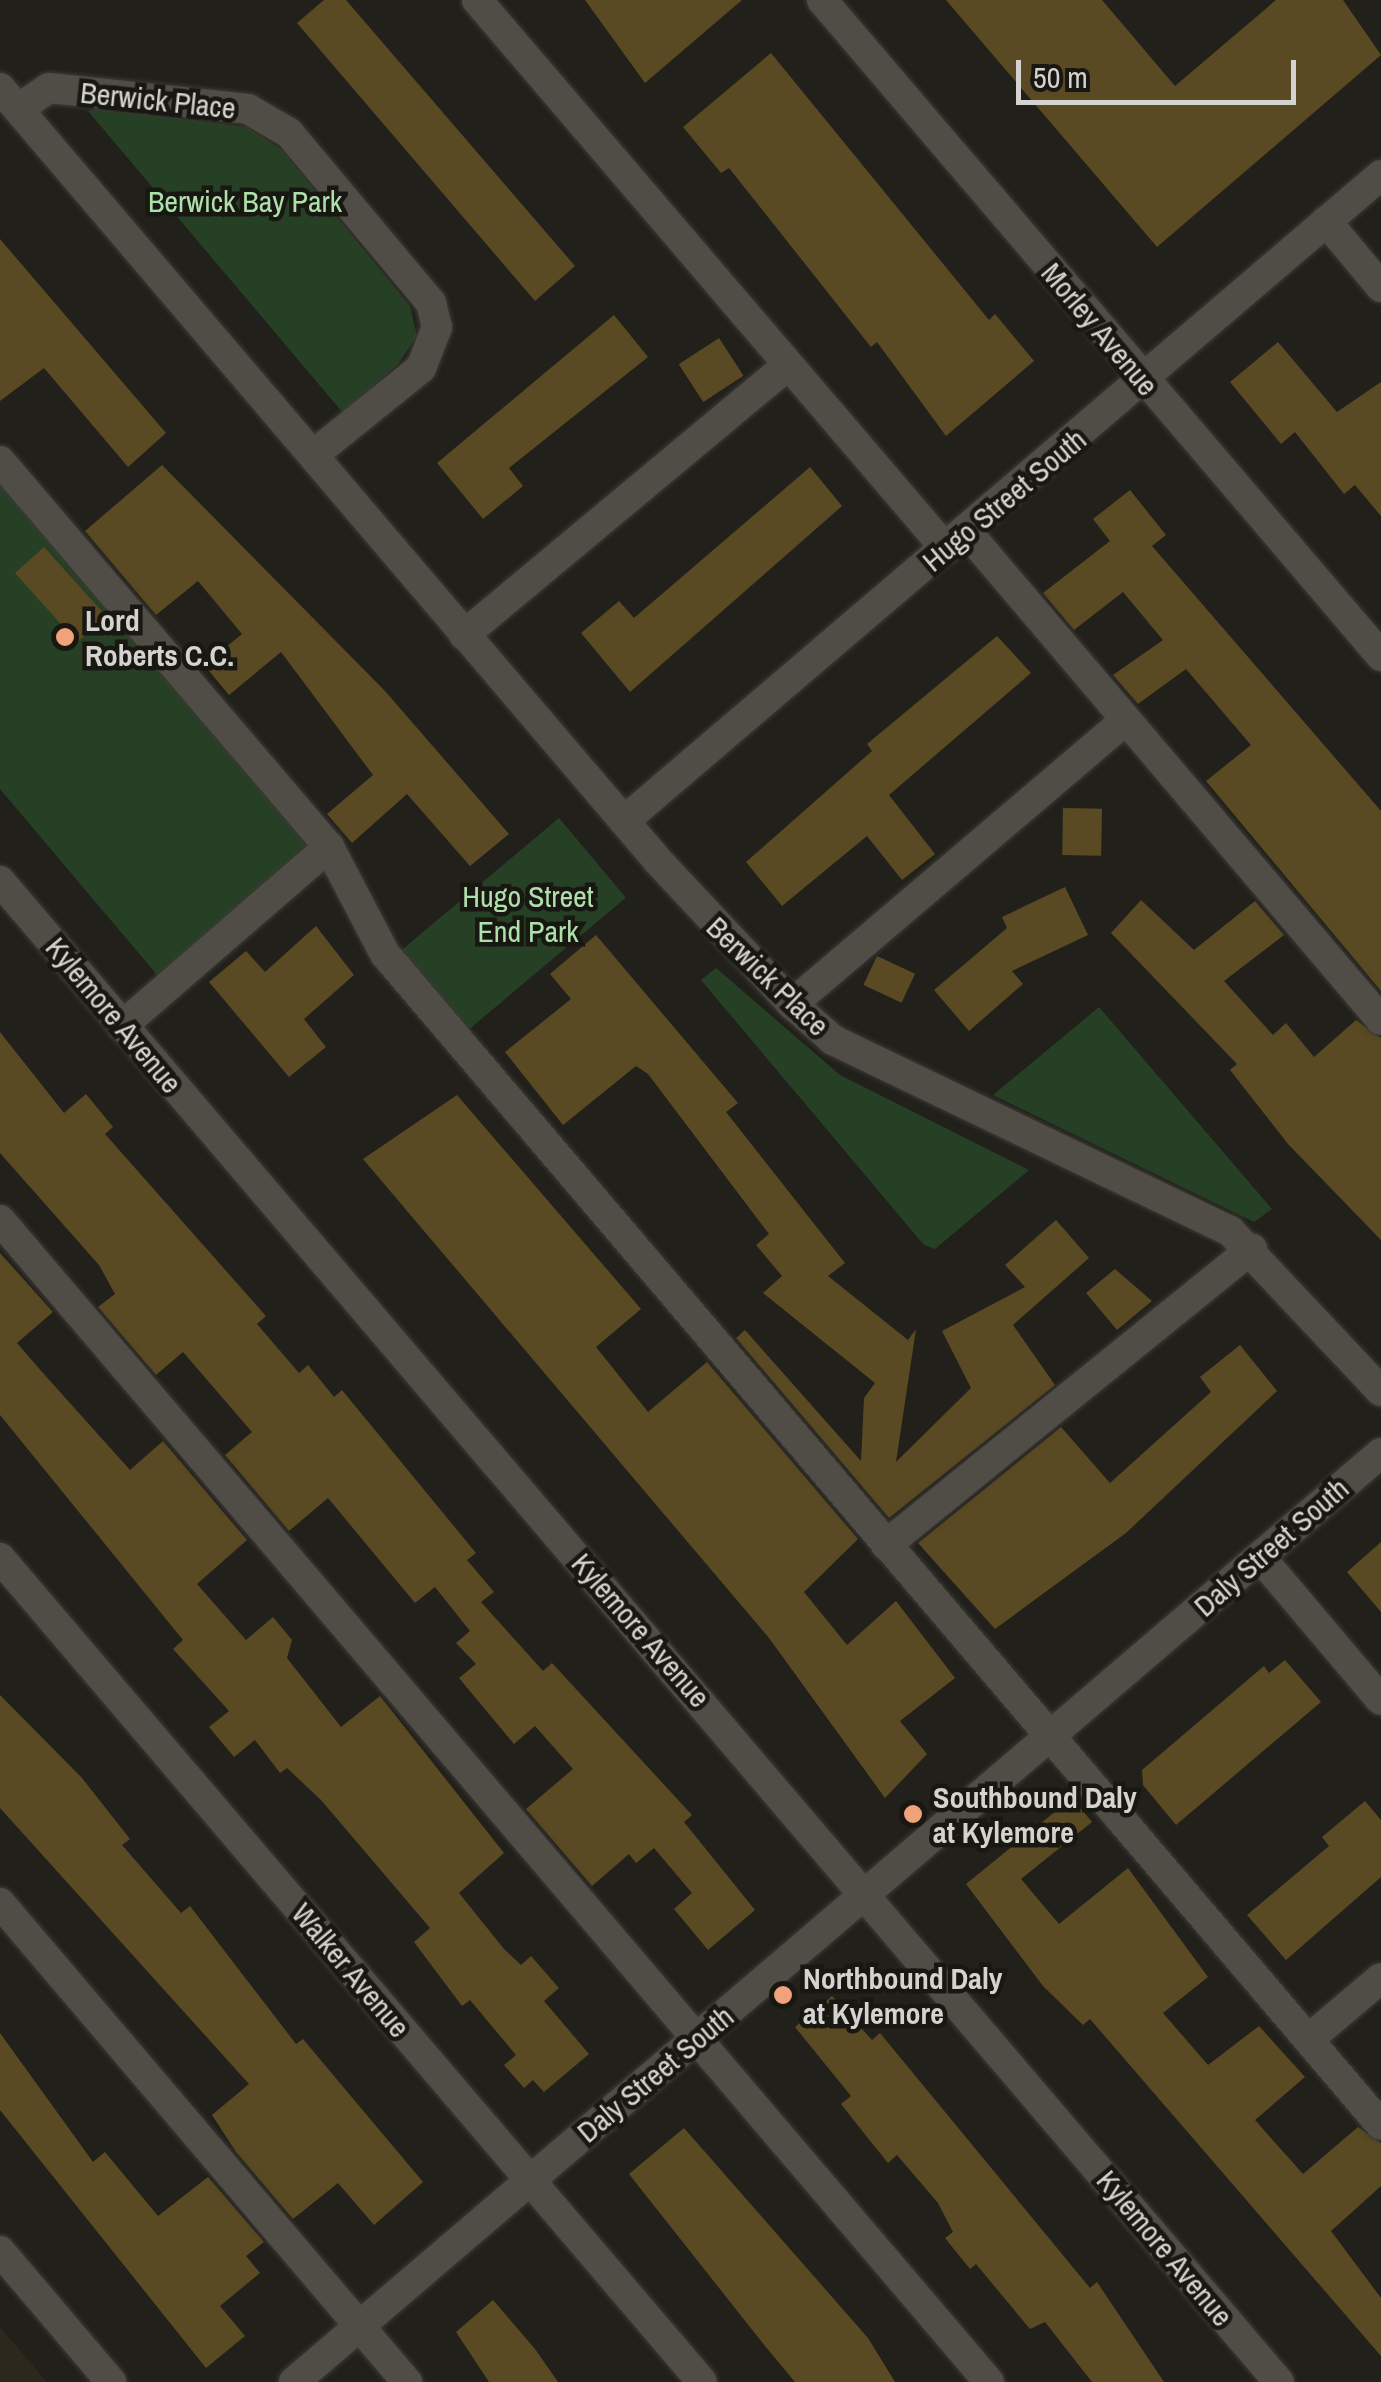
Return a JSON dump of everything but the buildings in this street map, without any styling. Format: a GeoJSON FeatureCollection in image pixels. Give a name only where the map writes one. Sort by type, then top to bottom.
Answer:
{"type":"FeatureCollection","features":[{"type":"Feature","properties":{"kind":"street"},"geometry":{"type":"LineString","coordinates":[[477,0],[788,365],[1126,720],[1381,1020]]}},
{"type":"Feature","properties":{"kind":"street","name":"Morley Avenue"},"geometry":{"type":"LineString","coordinates":[[822,0],[1381,656]]}},
{"type":"Feature","properties":{"kind":"street","name":"Berwick Place"},"geometry":{"type":"LineString","coordinates":[[313,454],[420,368],[437,327],[430,303],[289,133],[248,109],[49,88],[9,99],[624,821],[792,1004],[833,1040],[1252,1250],[1381,1391]]}},
{"type":"Feature","properties":{"kind":"street","name":"Hugo Street South"},"geometry":{"type":"LineString","coordinates":[[624,821],[1381,175]]}},
{"type":"Feature","properties":{"kind":"street"},"geometry":{"type":"LineString","coordinates":[[1326,222],[1381,287]]}},
{"type":"Feature","properties":{"kind":"street"},"geometry":{"type":"LineString","coordinates":[[464,635],[788,365]]}},
{"type":"Feature","properties":{"kind":"street"},"geometry":{"type":"LineString","coordinates":[[0,460],[329,848],[385,954],[1381,2124]]}},
{"type":"Feature","properties":{"kind":"street"},"geometry":{"type":"LineString","coordinates":[[792,1004],[1126,720]]}},
{"type":"Feature","properties":{"kind":"street"},"geometry":{"type":"LineString","coordinates":[[122,1026],[329,848]]}},
{"type":"Feature","properties":{"kind":"street","name":"Kylemore Avenue"},"geometry":{"type":"LineString","coordinates":[[0,881],[867,1894],[1278,2382]]}},
{"type":"Feature","properties":{"kind":"street"},"geometry":{"type":"LineString","coordinates":[[0,1220],[990,2382]]}},
{"type":"Feature","properties":{"kind":"street"},"geometry":{"type":"LineString","coordinates":[[886,1545],[1252,1250]]}},
{"type":"Feature","properties":{"kind":"street","name":"Daly Street South"},"geometry":{"type":"LineString","coordinates":[[294,2382],[1381,1452]]}},
{"type":"Feature","properties":{"kind":"street","name":"Walker Avenue"},"geometry":{"type":"LineString","coordinates":[[0,1558],[702,2382]]}},
{"type":"Feature","properties":{"kind":"street"},"geometry":{"type":"LineString","coordinates":[[1260,1558],[1381,1700]]}},
{"type":"Feature","properties":{"kind":"street"},"geometry":{"type":"LineString","coordinates":[[0,1903],[407,2382]]}},
{"type":"Feature","properties":{"kind":"street"},"geometry":{"type":"LineString","coordinates":[[1310,2039],[1381,1978]]}},
{"type":"Feature","properties":{"kind":"street"},"geometry":{"type":"LineString","coordinates":[[0,2251],[110,2382]]}},
{"type":"Feature","properties":{"kind":"shaded area"},"geometry":{"type":"Polygon","coordinates":[[[0,2327],[47,2382],[0,2382],[0,2327]]]}},
{"type":"Feature","properties":{"kind":"green space","name":"Berwick Bay Park"},"geometry":{"type":"Polygon","coordinates":[[[99,108],[247,127],[282,150],[410,306],[417,336],[398,364],[343,413],[88,111],[99,108]]]}},
{"type":"Feature","properties":{"kind":"green space","name":"Lord Roberts C.C."},"geometry":{"type":"Polygon","coordinates":[[[0,484],[307,845],[158,976],[0,789],[0,484]]]}},
{"type":"Feature","properties":{"kind":"green space","name":"Hugo Street End Park"},"geometry":{"type":"Polygon","coordinates":[[[559,818],[626,898],[465,1033],[398,953],[559,818]]]}},
{"type":"Feature","properties":{"kind":"green space"},"geometry":{"type":"Polygon","coordinates":[[[716,968],[840,1075],[1029,1170],[935,1249],[924,1245],[701,980],[716,968]]]}},
{"type":"Feature","properties":{"kind":"green space"},"geometry":{"type":"Polygon","coordinates":[[[1099,1007],[1272,1209],[1254,1222],[993,1095],[1099,1007]]]}},
{"type":"Feature","properties":{"kind":"place","name":"Lord Roberts C.C."},"geometry":{"type":"Point","coordinates":[65,637]}},
{"type":"Feature","properties":{"kind":"place","name":"Southbound Daly at Kylemore"},"geometry":{"type":"Point","coordinates":[913,1814]}},
{"type":"Feature","properties":{"kind":"place","name":"Northbound Daly at Kylemore"},"geometry":{"type":"Point","coordinates":[783,1995]}}]}
